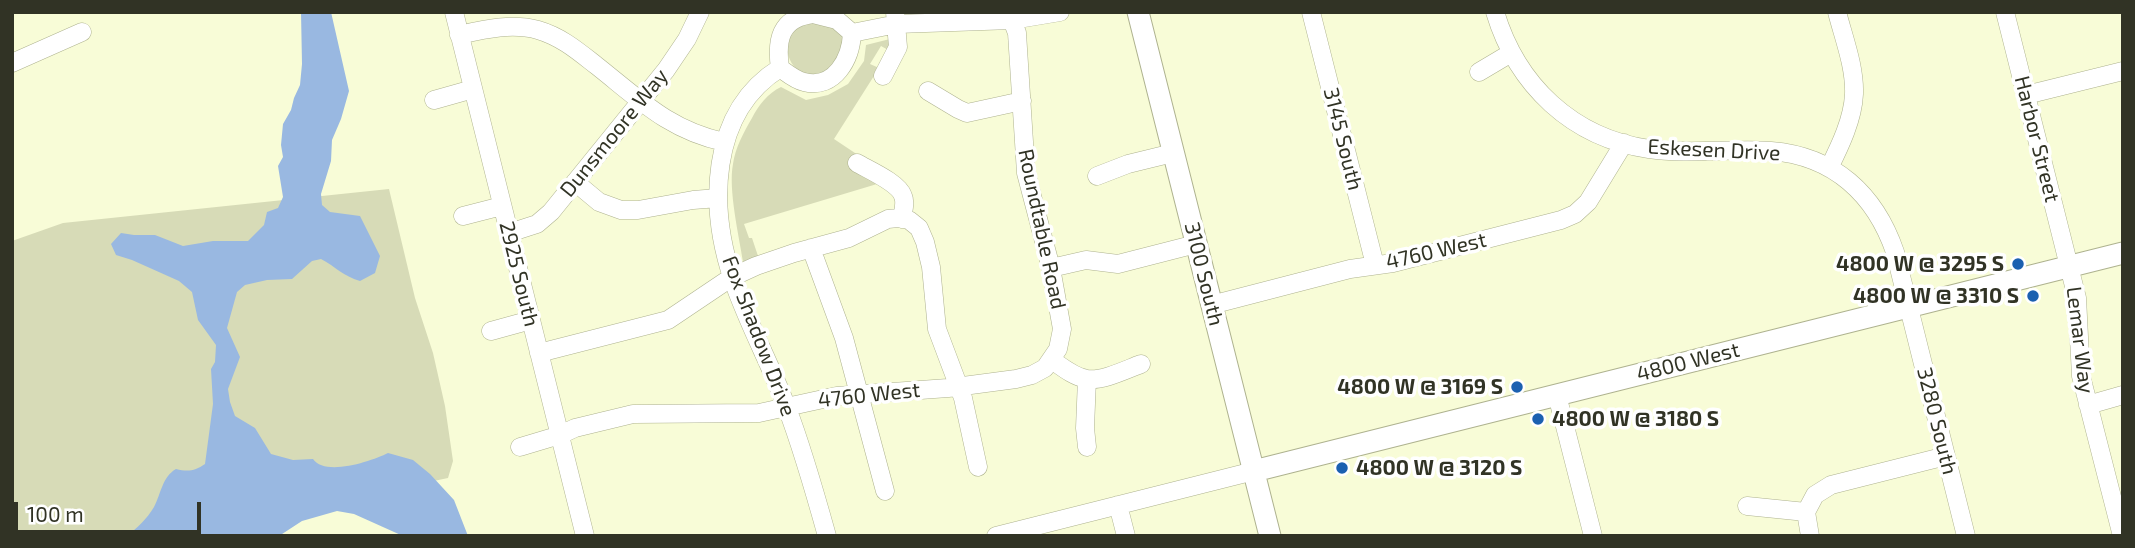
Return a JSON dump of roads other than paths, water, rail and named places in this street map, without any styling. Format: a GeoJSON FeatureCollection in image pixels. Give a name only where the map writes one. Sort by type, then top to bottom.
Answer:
{"type":"FeatureCollection","features":[{"type":"Feature","properties":{"kind":"main road","name":"3100 South"},"geometry":{"type":"LineString","coordinates":[[1138,12],[1270,536]]}},
{"type":"Feature","properties":{"kind":"main road","name":"4800 West"},"geometry":{"type":"LineString","coordinates":[[1254,471],[2123,253]]}},
{"type":"Feature","properties":{"kind":"street","name":"2925 South"},"geometry":{"type":"LineString","coordinates":[[454,12],[585,536]]}},
{"type":"Feature","properties":{"kind":"street","name":"Dunsmoore Way"},"geometry":{"type":"LineString","coordinates":[[509,233],[542,221],[676,56],[700,12]]}},
{"type":"Feature","properties":{"kind":"street"},"geometry":{"type":"LineString","coordinates":[[852,33],[896,18],[1010,16],[1060,12]]}},
{"type":"Feature","properties":{"kind":"street","name":"3145 South"},"geometry":{"type":"LineString","coordinates":[[1311,12],[1375,265]]}},
{"type":"Feature","properties":{"kind":"street","name":"Eskesen Drive"},"geometry":{"type":"LineString","coordinates":[[1495,12],[1511,53],[1529,82],[1553,106],[1581,125],[1610,139],[1637,147],[1799,155],[1829,168],[1855,186],[1880,217],[1895,252],[1909,307]]}},
{"type":"Feature","properties":{"kind":"street"},"geometry":{"type":"LineString","coordinates":[[1829,168],[1838,152],[1854,96],[1852,69],[1838,12]]}},
{"type":"Feature","properties":{"kind":"street","name":"Harbor Street"},"geometry":{"type":"LineString","coordinates":[[2005,12],[2069,266]]}},
{"type":"Feature","properties":{"kind":"street"},"geometry":{"type":"LineString","coordinates":[[813,14],[829,16],[844,24],[852,33],[852,46],[846,62],[836,74],[825,81],[804,82],[780,68],[779,40],[786,26],[797,18],[813,14]]}},
{"type":"Feature","properties":{"kind":"street","name":"Roundtable Road"},"geometry":{"type":"LineString","coordinates":[[1010,16],[1017,33],[1026,173],[1051,268],[1062,329],[1060,343],[1052,360]]}},
{"type":"Feature","properties":{"kind":"street"},"geometry":{"type":"LineString","coordinates":[[883,76],[897,51],[896,18]]}},
{"type":"Feature","properties":{"kind":"street"},"geometry":{"type":"LineString","coordinates":[[459,35],[501,27],[526,28],[549,34],[569,44],[658,115],[678,127],[724,142]]}},
{"type":"Feature","properties":{"kind":"street"},"geometry":{"type":"LineString","coordinates":[[12,64],[82,32]]}},
{"type":"Feature","properties":{"kind":"street"},"geometry":{"type":"LineString","coordinates":[[1479,72],[1511,53]]}},
{"type":"Feature","properties":{"kind":"street","name":"Fox Shadow Drive"},"geometry":{"type":"LineString","coordinates":[[780,68],[760,83],[732,121],[720,162],[718,198],[732,277],[786,407],[827,536]]}},
{"type":"Feature","properties":{"kind":"street"},"geometry":{"type":"LineString","coordinates":[[2026,95],[2123,71]]}},
{"type":"Feature","properties":{"kind":"street"},"geometry":{"type":"LineString","coordinates":[[434,100],[473,89]]}},
{"type":"Feature","properties":{"kind":"street"},"geometry":{"type":"LineString","coordinates":[[928,91],[967,113],[1022,101]]}},
{"type":"Feature","properties":{"kind":"street","name":"4760 West"},"geometry":{"type":"LineString","coordinates":[[1211,305],[1350,269],[1405,260],[1575,214],[1588,202],[1624,143]]}},
{"type":"Feature","properties":{"kind":"street"},"geometry":{"type":"LineString","coordinates":[[1097,176],[1128,164],[1173,153]]}},
{"type":"Feature","properties":{"kind":"street"},"geometry":{"type":"LineString","coordinates":[[857,163],[899,189],[904,201],[902,219]]}},
{"type":"Feature","properties":{"kind":"street"},"geometry":{"type":"LineString","coordinates":[[575,182],[599,202],[621,210],[718,198]]}},
{"type":"Feature","properties":{"kind":"street"},"geometry":{"type":"LineString","coordinates":[[463,216],[502,206]]}},
{"type":"Feature","properties":{"kind":"street"},"geometry":{"type":"LineString","coordinates":[[539,353],[668,320],[732,277],[768,261],[849,238],[888,219],[902,219],[914,223],[925,242],[931,267],[937,330],[969,420],[978,467]]}},
{"type":"Feature","properties":{"kind":"street"},"geometry":{"type":"LineString","coordinates":[[1051,268],[1086,260],[1118,264],[1196,244]]}},
{"type":"Feature","properties":{"kind":"street"},"geometry":{"type":"LineString","coordinates":[[811,248],[844,338],[885,491]]}},
{"type":"Feature","properties":{"kind":"street","name":"Lemar Way"},"geometry":{"type":"LineString","coordinates":[[2069,266],[2080,320],[2079,361],[2122,532]]}},
{"type":"Feature","properties":{"kind":"street","name":"3280 South"},"geometry":{"type":"LineString","coordinates":[[1909,307],[1966,536]]}},
{"type":"Feature","properties":{"kind":"street"},"geometry":{"type":"LineString","coordinates":[[491,331],[531,320]]}},
{"type":"Feature","properties":{"kind":"street"},"geometry":{"type":"LineString","coordinates":[[1052,360],[1087,379],[1141,364]]}},
{"type":"Feature","properties":{"kind":"street","name":"4760 West"},"geometry":{"type":"LineString","coordinates":[[520,447],[575,428],[633,414],[745,414],[859,393],[959,387],[1025,377],[1039,372],[1052,360]]}},
{"type":"Feature","properties":{"kind":"street"},"geometry":{"type":"LineString","coordinates":[[1087,379],[1084,428],[1087,447]]}},
{"type":"Feature","properties":{"kind":"street"},"geometry":{"type":"LineString","coordinates":[[1558,395],[1593,536]]}},
{"type":"Feature","properties":{"kind":"street"},"geometry":{"type":"LineString","coordinates":[[2088,405],[2123,395]]}},
{"type":"Feature","properties":{"kind":"street"},"geometry":{"type":"LineString","coordinates":[[1810,536],[1806,512],[1815,495],[1830,485],[1946,456]]}},
{"type":"Feature","properties":{"kind":"street"},"geometry":{"type":"LineString","coordinates":[[996,536],[1254,471]]}},
{"type":"Feature","properties":{"kind":"street"},"geometry":{"type":"LineString","coordinates":[[1118,505],[1126,536]]}},
{"type":"Feature","properties":{"kind":"street"},"geometry":{"type":"LineString","coordinates":[[1747,506],[1806,512]]}},
{"type":"Feature","properties":{"kind":"water"},"geometry":{"type":"Polygon","coordinates":[[[301,12],[331,12],[349,91],[332,140],[331,161],[321,194],[322,205],[330,212],[360,216],[380,256],[375,273],[360,281],[321,259],[312,261],[292,279],[267,280],[245,285],[237,292],[227,328],[240,357],[228,389],[230,402],[235,416],[255,428],[271,454],[293,460],[313,459],[328,467],[349,466],[388,453],[413,460],[454,500],[468,536],[403,536],[354,514],[337,511],[302,521],[279,536],[127,536],[151,511],[171,472],[176,469],[188,471],[205,464],[213,404],[211,369],[215,362],[216,345],[198,320],[192,292],[179,281],[116,255],[111,244],[121,233],[155,235],[183,246],[213,241],[248,241],[264,225],[267,212],[278,208],[283,197],[278,166],[283,157],[283,124],[300,85],[301,12]]]}},
{"type":"Feature","properties":{"kind":"place","name":"4800 W @ 3295 S"},"geometry":{"type":"Point","coordinates":[2018,264]}},
{"type":"Feature","properties":{"kind":"place","name":"4800 W @ 3310 S"},"geometry":{"type":"Point","coordinates":[2033,296]}},
{"type":"Feature","properties":{"kind":"place","name":"4800 W @ 3169 S"},"geometry":{"type":"Point","coordinates":[1517,387]}},
{"type":"Feature","properties":{"kind":"place","name":"4800 W @ 3180 S"},"geometry":{"type":"Point","coordinates":[1538,419]}},
{"type":"Feature","properties":{"kind":"place","name":"4800 W @ 3120 S"},"geometry":{"type":"Point","coordinates":[1342,468]}}]}
